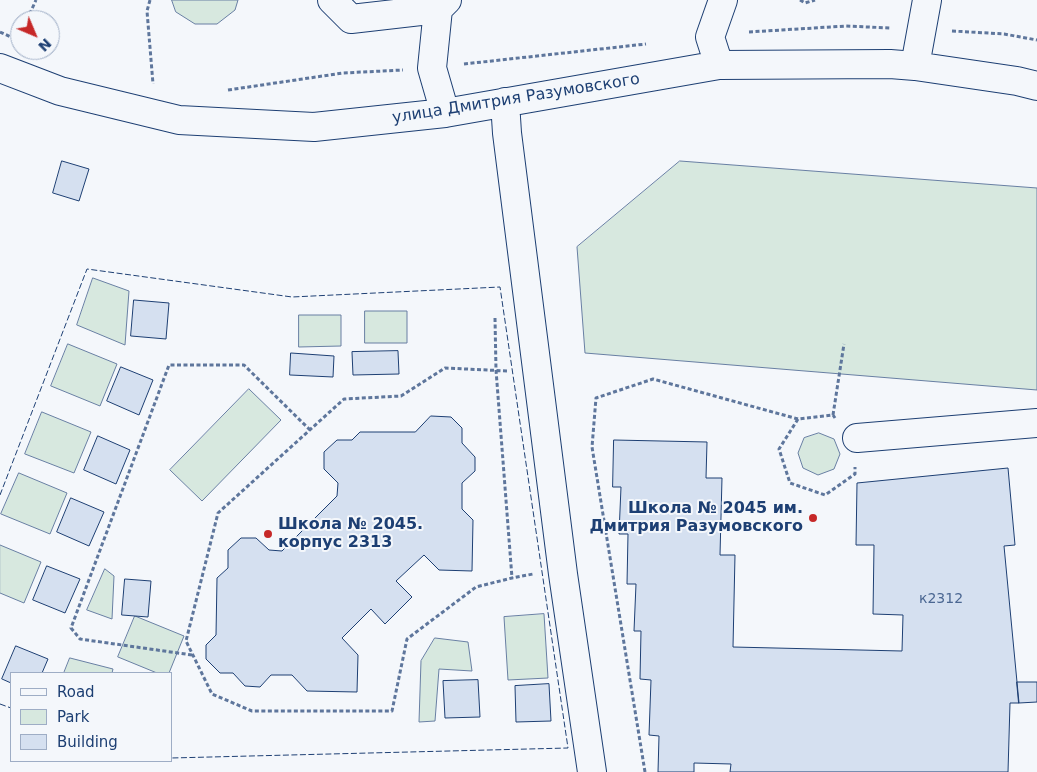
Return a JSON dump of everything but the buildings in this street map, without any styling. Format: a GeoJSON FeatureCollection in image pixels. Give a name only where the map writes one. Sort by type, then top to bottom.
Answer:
{"type":"FeatureCollection","features":[{"type":"Feature","properties":{"kind":"street"},"geometry":{"type":"LineString","coordinates":[[332,0],[351,19],[443,4],[432,68],[445,113]]}},
{"type":"Feature","properties":{"kind":"street"},"geometry":{"type":"LineString","coordinates":[[719,65],[710,37],[724,0]]}},
{"type":"Feature","properties":{"kind":"street"},"geometry":{"type":"LineString","coordinates":[[915,66],[927,0]]}},
{"type":"Feature","properties":{"kind":"street","name":"улица Дмитрия Разумовского"},"geometry":{"type":"LineString","coordinates":[[0,68],[60,91],[179,120],[314,127],[445,113],[719,65],[890,64],[1017,81],[1037,86]]}},
{"type":"Feature","properties":{"kind":"street"},"geometry":{"type":"LineString","coordinates":[[505,102],[507,134],[563,574],[592,772]]}},
{"type":"Feature","properties":{"kind":"street"},"geometry":{"type":"LineString","coordinates":[[857,438],[1037,423]]}},
{"type":"Feature","properties":{"kind":"path"},"geometry":{"type":"LineString","coordinates":[[144,85],[153,87],[147,11],[150,0]]}},
{"type":"Feature","properties":{"kind":"path"},"geometry":{"type":"LineString","coordinates":[[800,0],[805,3],[815,0]]}},
{"type":"Feature","properties":{"kind":"path"},"geometry":{"type":"LineString","coordinates":[[710,37],[752,32],[846,26],[1004,34],[1037,40]]}},
{"type":"Feature","properties":{"kind":"path"},"geometry":{"type":"LineString","coordinates":[[220,90],[343,73],[432,68],[650,44]]}},
{"type":"Feature","properties":{"kind":"path"},"geometry":{"type":"LineString","coordinates":[[495,318],[496,370],[512,578]]}},
{"type":"Feature","properties":{"kind":"path"},"geometry":{"type":"LineString","coordinates":[[833,415],[844,344]]}},
{"type":"Feature","properties":{"kind":"path"},"geometry":{"type":"LineString","coordinates":[[193,655],[80,639],[72,628],[169,365],[244,365],[310,430]]}},
{"type":"Feature","properties":{"kind":"path"},"geometry":{"type":"LineString","coordinates":[[537,372],[445,368],[401,396],[344,399],[218,513],[186,641],[212,694],[252,711],[392,711],[407,639],[476,587],[542,573],[563,574]]}},
{"type":"Feature","properties":{"kind":"path"},"geometry":{"type":"LineString","coordinates":[[646,772],[592,447],[596,398],[653,379],[798,419],[833,415]]}},
{"type":"Feature","properties":{"kind":"path"},"geometry":{"type":"LineString","coordinates":[[798,419],[779,449],[790,483],[824,494],[854,474],[857,438],[833,415]]}},
{"type":"Feature","properties":{"kind":"green space"},"geometry":{"type":"Polygon","coordinates":[[[172,0],[238,0],[235,10],[217,24],[195,24],[176,12],[172,0]]]}},
{"type":"Feature","properties":{"kind":"green space"},"geometry":{"type":"Polygon","coordinates":[[[680,161],[1037,188],[1037,390],[585,353],[577,247],[680,161]]]}},
{"type":"Feature","properties":{"kind":"green space"},"geometry":{"type":"Polygon","coordinates":[[[93,278],[129,291],[125,345],[77,325],[93,278]]]}},
{"type":"Feature","properties":{"kind":"green space"},"geometry":{"type":"Polygon","coordinates":[[[365,311],[407,311],[407,343],[365,343],[365,311]]]}},
{"type":"Feature","properties":{"kind":"green space"},"geometry":{"type":"Polygon","coordinates":[[[299,315],[341,315],[341,346],[299,347],[299,315]]]}},
{"type":"Feature","properties":{"kind":"green space"},"geometry":{"type":"Polygon","coordinates":[[[68,344],[117,364],[100,406],[51,386],[68,344]]]}},
{"type":"Feature","properties":{"kind":"green space"},"geometry":{"type":"Polygon","coordinates":[[[249,389],[281,420],[202,501],[170,470],[249,389]]]}},
{"type":"Feature","properties":{"kind":"green space"},"geometry":{"type":"Polygon","coordinates":[[[42,412],[91,432],[74,473],[25,454],[42,412]]]}},
{"type":"Feature","properties":{"kind":"green space"},"geometry":{"type":"Polygon","coordinates":[[[819,433],[834,439],[840,454],[834,469],[818,475],[803,468],[798,453],[804,438],[819,433]]]}},
{"type":"Feature","properties":{"kind":"green space"},"geometry":{"type":"Polygon","coordinates":[[[19,473],[67,493],[50,534],[1,514],[19,473]]]}},
{"type":"Feature","properties":{"kind":"green space"},"geometry":{"type":"Polygon","coordinates":[[[0,545],[41,562],[24,603],[0,593],[0,545]]]}},
{"type":"Feature","properties":{"kind":"green space"},"geometry":{"type":"Polygon","coordinates":[[[105,569],[114,576],[112,619],[87,610],[105,569]]]}},
{"type":"Feature","properties":{"kind":"green space"},"geometry":{"type":"Polygon","coordinates":[[[544,614],[548,678],[508,680],[504,617],[544,614]]]}},
{"type":"Feature","properties":{"kind":"green space"},"geometry":{"type":"Polygon","coordinates":[[[135,616],[184,636],[169,672],[155,672],[118,657],[135,616]]]}},
{"type":"Feature","properties":{"kind":"green space"},"geometry":{"type":"Polygon","coordinates":[[[435,638],[468,642],[472,671],[439,669],[435,721],[419,722],[421,661],[435,638]]]}},
{"type":"Feature","properties":{"kind":"green space"},"geometry":{"type":"Polygon","coordinates":[[[70,658],[113,669],[112,672],[64,672],[70,658]]]}},
{"type":"Feature","properties":{"kind":"fence"},"geometry":{"type":"LineString","coordinates":[[0,495],[87,269],[292,297],[500,287],[568,748],[172,758]]}},
{"type":"Feature","properties":{"kind":"fence"},"geometry":{"type":"LineString","coordinates":[[0,704],[10,708]]}},
{"type":"Feature","properties":{"kind":"place","name":"Школа № 2045 им. Дмитрия Разумовского"},"geometry":{"type":"Point","coordinates":[813,518]}},
{"type":"Feature","properties":{"kind":"place","name":"Школа № 2045. корпус 2313"},"geometry":{"type":"Point","coordinates":[268,534]}}]}
